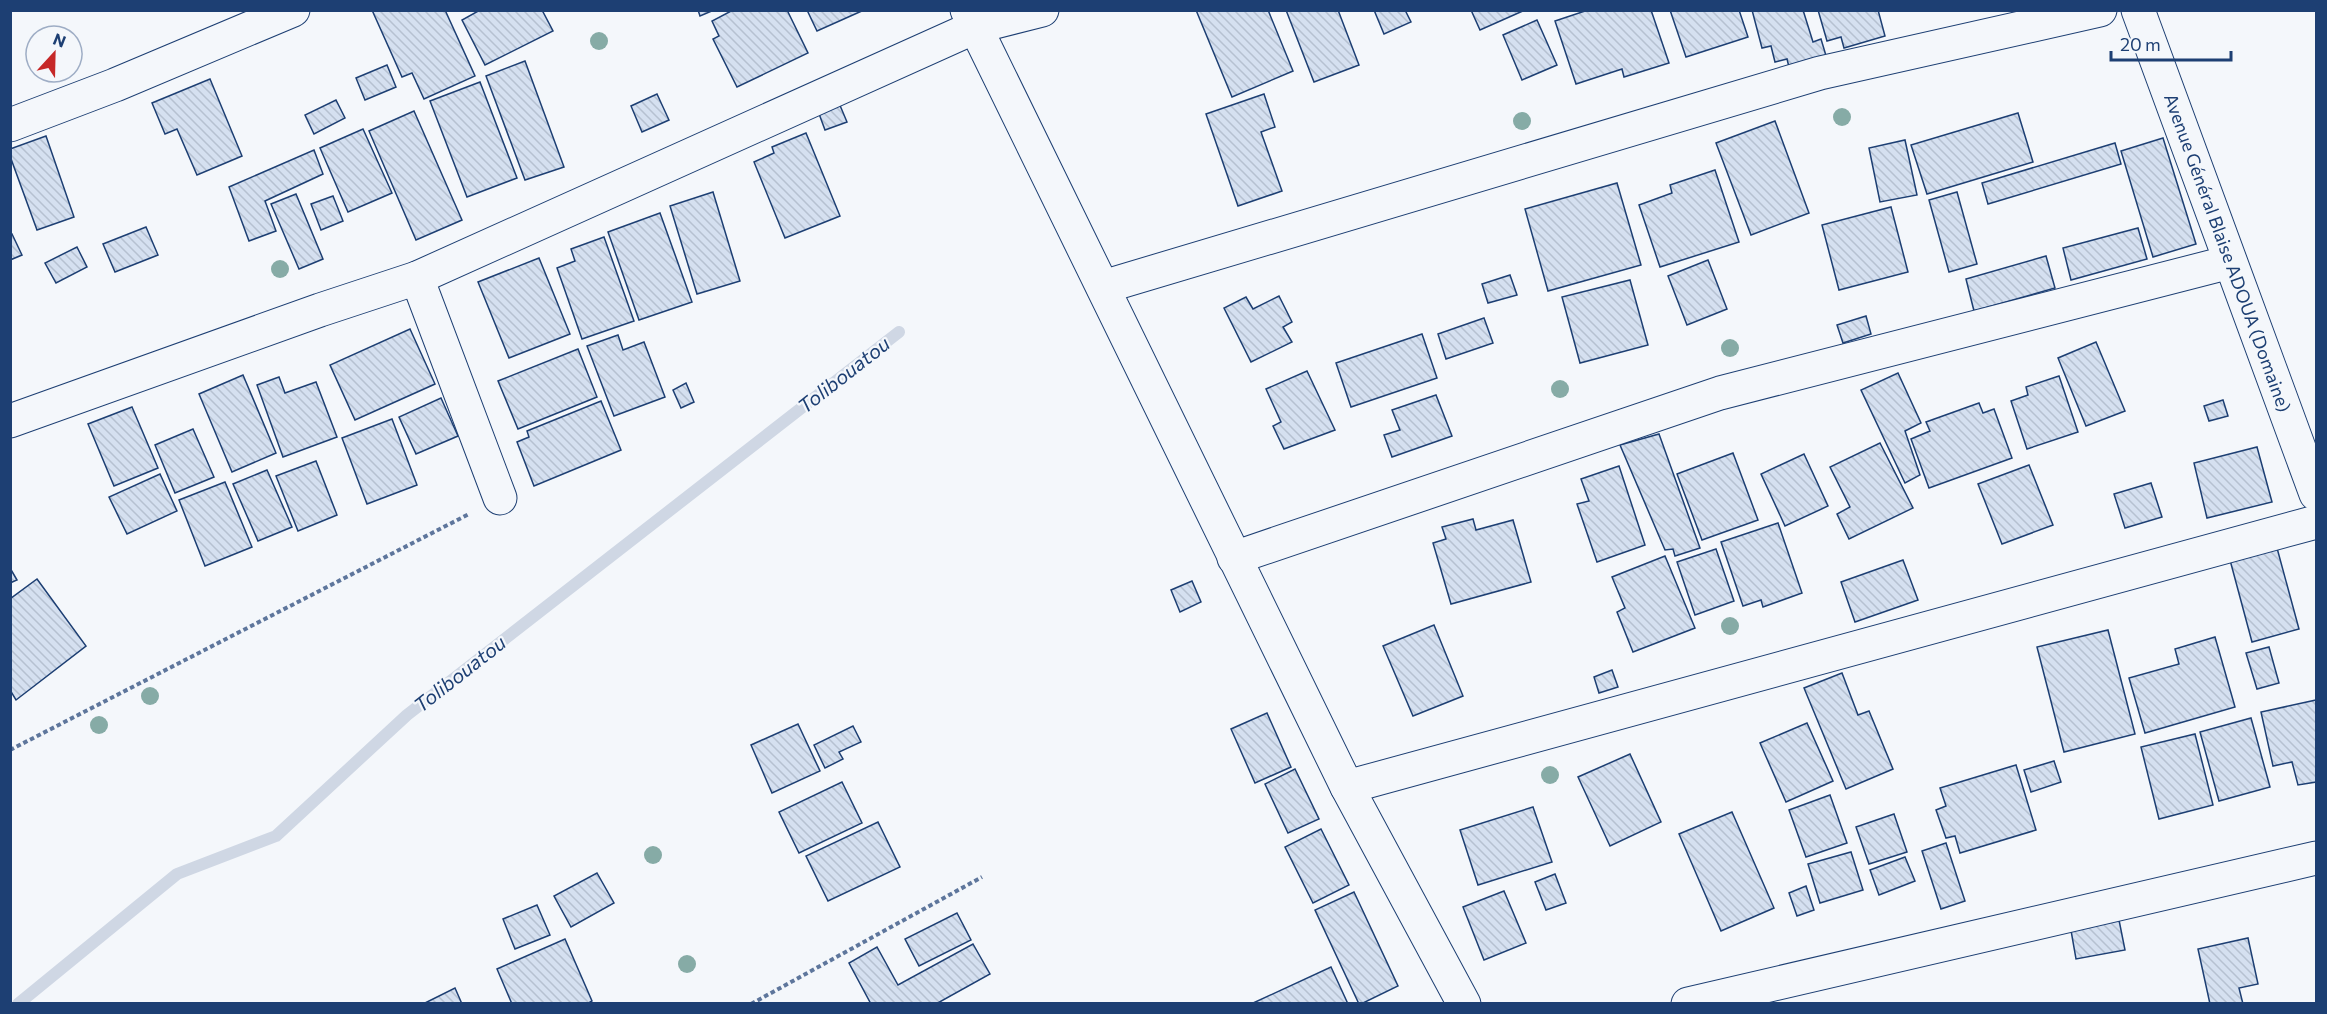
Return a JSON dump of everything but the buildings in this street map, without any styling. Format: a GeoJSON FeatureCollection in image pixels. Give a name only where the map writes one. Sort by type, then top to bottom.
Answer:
{"type":"FeatureCollection","features":[{"type":"Feature","properties":{"kind":"street"},"geometry":{"type":"LineString","coordinates":[[10,125],[115,85],[293,10]]}},
{"type":"Feature","properties":{"kind":"street"},"geometry":{"type":"LineString","coordinates":[[10,421],[309,314],[417,278],[971,19],[1042,10]]}},
{"type":"Feature","properties":{"kind":"street"},"geometry":{"type":"LineString","coordinates":[[1103,287],[1820,73],[2100,10]]}},
{"type":"Feature","properties":{"kind":"street","name":"Avenue Général Blaise ADOUA (Domaine)"},"geometry":{"type":"LineString","coordinates":[[2138,10],[2316,494]]}},
{"type":"Feature","properties":{"kind":"street"},"geometry":{"type":"LineString","coordinates":[[971,19],[1347,787],[1461,1002]]}},
{"type":"Feature","properties":{"kind":"street"},"geometry":{"type":"LineString","coordinates":[[1234,558],[1720,393],[2230,262]]}},
{"type":"Feature","properties":{"kind":"street"},"geometry":{"type":"LineString","coordinates":[[417,278],[500,498]]}},
{"type":"Feature","properties":{"kind":"street"},"geometry":{"type":"LineString","coordinates":[[1347,787],[2316,522]]}},
{"type":"Feature","properties":{"kind":"street"},"geometry":{"type":"LineString","coordinates":[[1688,1004],[2316,858]]}},
{"type":"Feature","properties":{"kind":"path"},"geometry":{"type":"LineString","coordinates":[[10,750],[500,498]]}},
{"type":"Feature","properties":{"kind":"path"},"geometry":{"type":"LineString","coordinates":[[751,1004],[982,878]]}},
{"type":"Feature","properties":{"kind":"waterway","name":"Tolibouatou"},"geometry":{"type":"LineString","coordinates":[[18,1004],[177,874],[276,836],[407,715],[899,332]]}}]}
